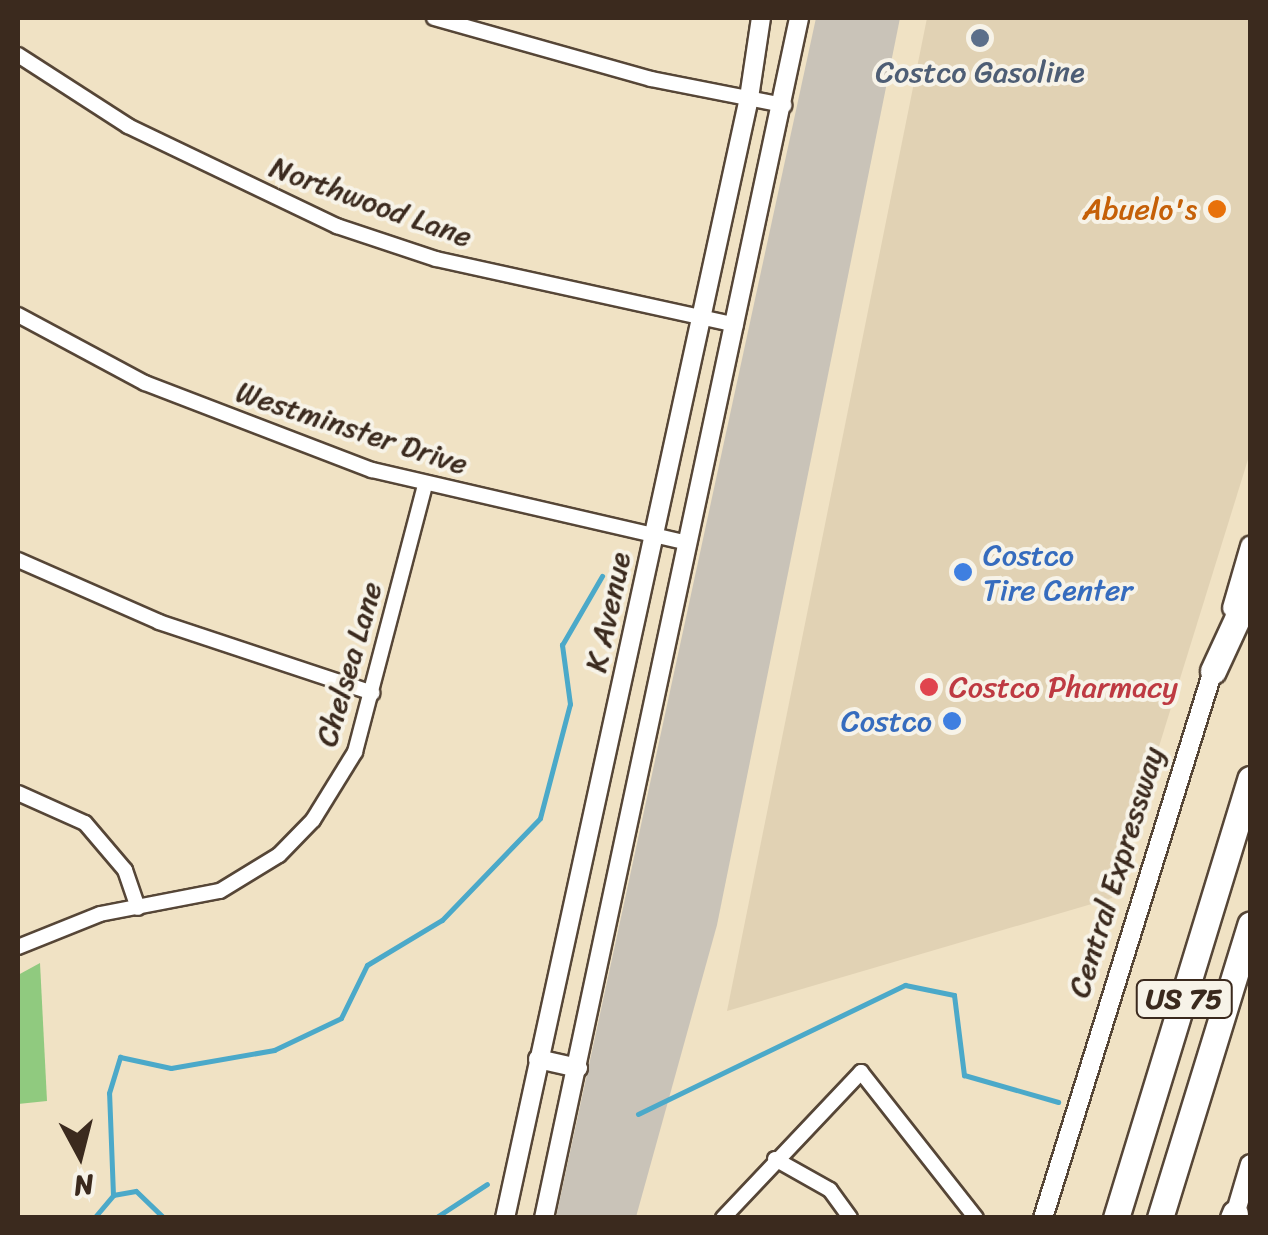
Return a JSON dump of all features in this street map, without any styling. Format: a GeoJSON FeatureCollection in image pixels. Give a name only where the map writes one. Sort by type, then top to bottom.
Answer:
{"type":"FeatureCollection","features":[{"type":"Feature","properties":{"kind":"highway"},"geometry":{"type":"LineString","coordinates":[[1213,671],[1250,592]]}},
{"type":"Feature","properties":{"kind":"highway","name":"US 75"},"geometry":{"type":"LineString","coordinates":[[1116,1218],[1250,780]]}},
{"type":"Feature","properties":{"kind":"highway","name":"US 75"},"geometry":{"type":"LineString","coordinates":[[1160,1218],[1250,925]]}},
{"type":"Feature","properties":{"kind":"main road","name":"K Avenue"},"geometry":{"type":"LineString","coordinates":[[505,1218],[750,98],[761,18]]}},
{"type":"Feature","properties":{"kind":"main road"},"geometry":{"type":"LineString","coordinates":[[544,1218],[800,18]]}},
{"type":"Feature","properties":{"kind":"main road","name":"Central Expressway"},"geometry":{"type":"LineString","coordinates":[[1043,1218],[1250,546]]}},
{"type":"Feature","properties":{"kind":"main road"},"geometry":{"type":"LineString","coordinates":[[538,1059],[578,1068]]}},
{"type":"Feature","properties":{"kind":"main road"},"geometry":{"type":"LineString","coordinates":[[1234,1216],[1250,1164]]}},
{"type":"Feature","properties":{"kind":"street"},"geometry":{"type":"LineString","coordinates":[[434,18],[651,79],[784,104]]}},
{"type":"Feature","properties":{"kind":"street","name":"Northwood Lane"},"geometry":{"type":"LineString","coordinates":[[18,55],[128,126],[337,226],[436,259],[736,325]]}},
{"type":"Feature","properties":{"kind":"street","name":"Westminster Drive"},"geometry":{"type":"LineString","coordinates":[[18,314],[145,383],[257,430],[425,486],[688,543]]}},
{"type":"Feature","properties":{"kind":"street","name":"Chelsea Lane"},"geometry":{"type":"LineString","coordinates":[[18,947],[62,926],[220,891],[279,854],[341,782],[372,693],[425,486]]}},
{"type":"Feature","properties":{"kind":"street"},"geometry":{"type":"LineString","coordinates":[[18,560],[159,622],[372,693]]}},
{"type":"Feature","properties":{"kind":"street"},"geometry":{"type":"LineString","coordinates":[[18,793],[85,823],[125,870],[138,908]]}},
{"type":"Feature","properties":{"kind":"street"},"geometry":{"type":"LineString","coordinates":[[724,1218],[775,1159],[861,1072],[976,1218]]}},
{"type":"Feature","properties":{"kind":"street"},"geometry":{"type":"LineString","coordinates":[[775,1159],[830,1190],[850,1218]]}},
{"type":"Feature","properties":{"kind":"shaded area"},"geometry":{"type":"Polygon","coordinates":[[[816,18],[900,18],[717,925],[636,1217],[556,1217],[816,18]]]}},
{"type":"Feature","properties":{"kind":"shaded area"},"geometry":{"type":"Polygon","coordinates":[[[927,18],[1250,18],[1250,453],[1112,898],[727,1011],[927,18]]]}},
{"type":"Feature","properties":{"kind":"green space"},"geometry":{"type":"Polygon","coordinates":[[[40,963],[47,1101],[18,1104],[18,975],[40,963]]]}},
{"type":"Feature","properties":{"kind":"waterway"},"geometry":{"type":"LineString","coordinates":[[113,1195],[109,1093],[120,1057],[171,1068],[274,1050],[341,1018],[367,965],[442,920],[540,818],[570,704],[562,645],[602,576]]}},
{"type":"Feature","properties":{"kind":"waterway"},"geometry":{"type":"LineString","coordinates":[[638,1114],[905,985],[954,995],[964,1075],[1058,1102]]}},
{"type":"Feature","properties":{"kind":"waterway"},"geometry":{"type":"LineString","coordinates":[[435,1218],[487,1184]]}},
{"type":"Feature","properties":{"kind":"waterway"},"geometry":{"type":"LineString","coordinates":[[94,1218],[113,1195],[136,1191],[164,1218]]}},
{"type":"Feature","properties":{"kind":"place","name":"Costco Gasoline"},"geometry":{"type":"Point","coordinates":[980,38]}},
{"type":"Feature","properties":{"kind":"place","name":"Abuelo's"},"geometry":{"type":"Point","coordinates":[1217,209]}},
{"type":"Feature","properties":{"kind":"place","name":"Costco Tire Center"},"geometry":{"type":"Point","coordinates":[963,572]}},
{"type":"Feature","properties":{"kind":"place","name":"Costco Pharmacy"},"geometry":{"type":"Point","coordinates":[929,687]}},
{"type":"Feature","properties":{"kind":"place","name":"Costco"},"geometry":{"type":"Point","coordinates":[952,721]}}]}
